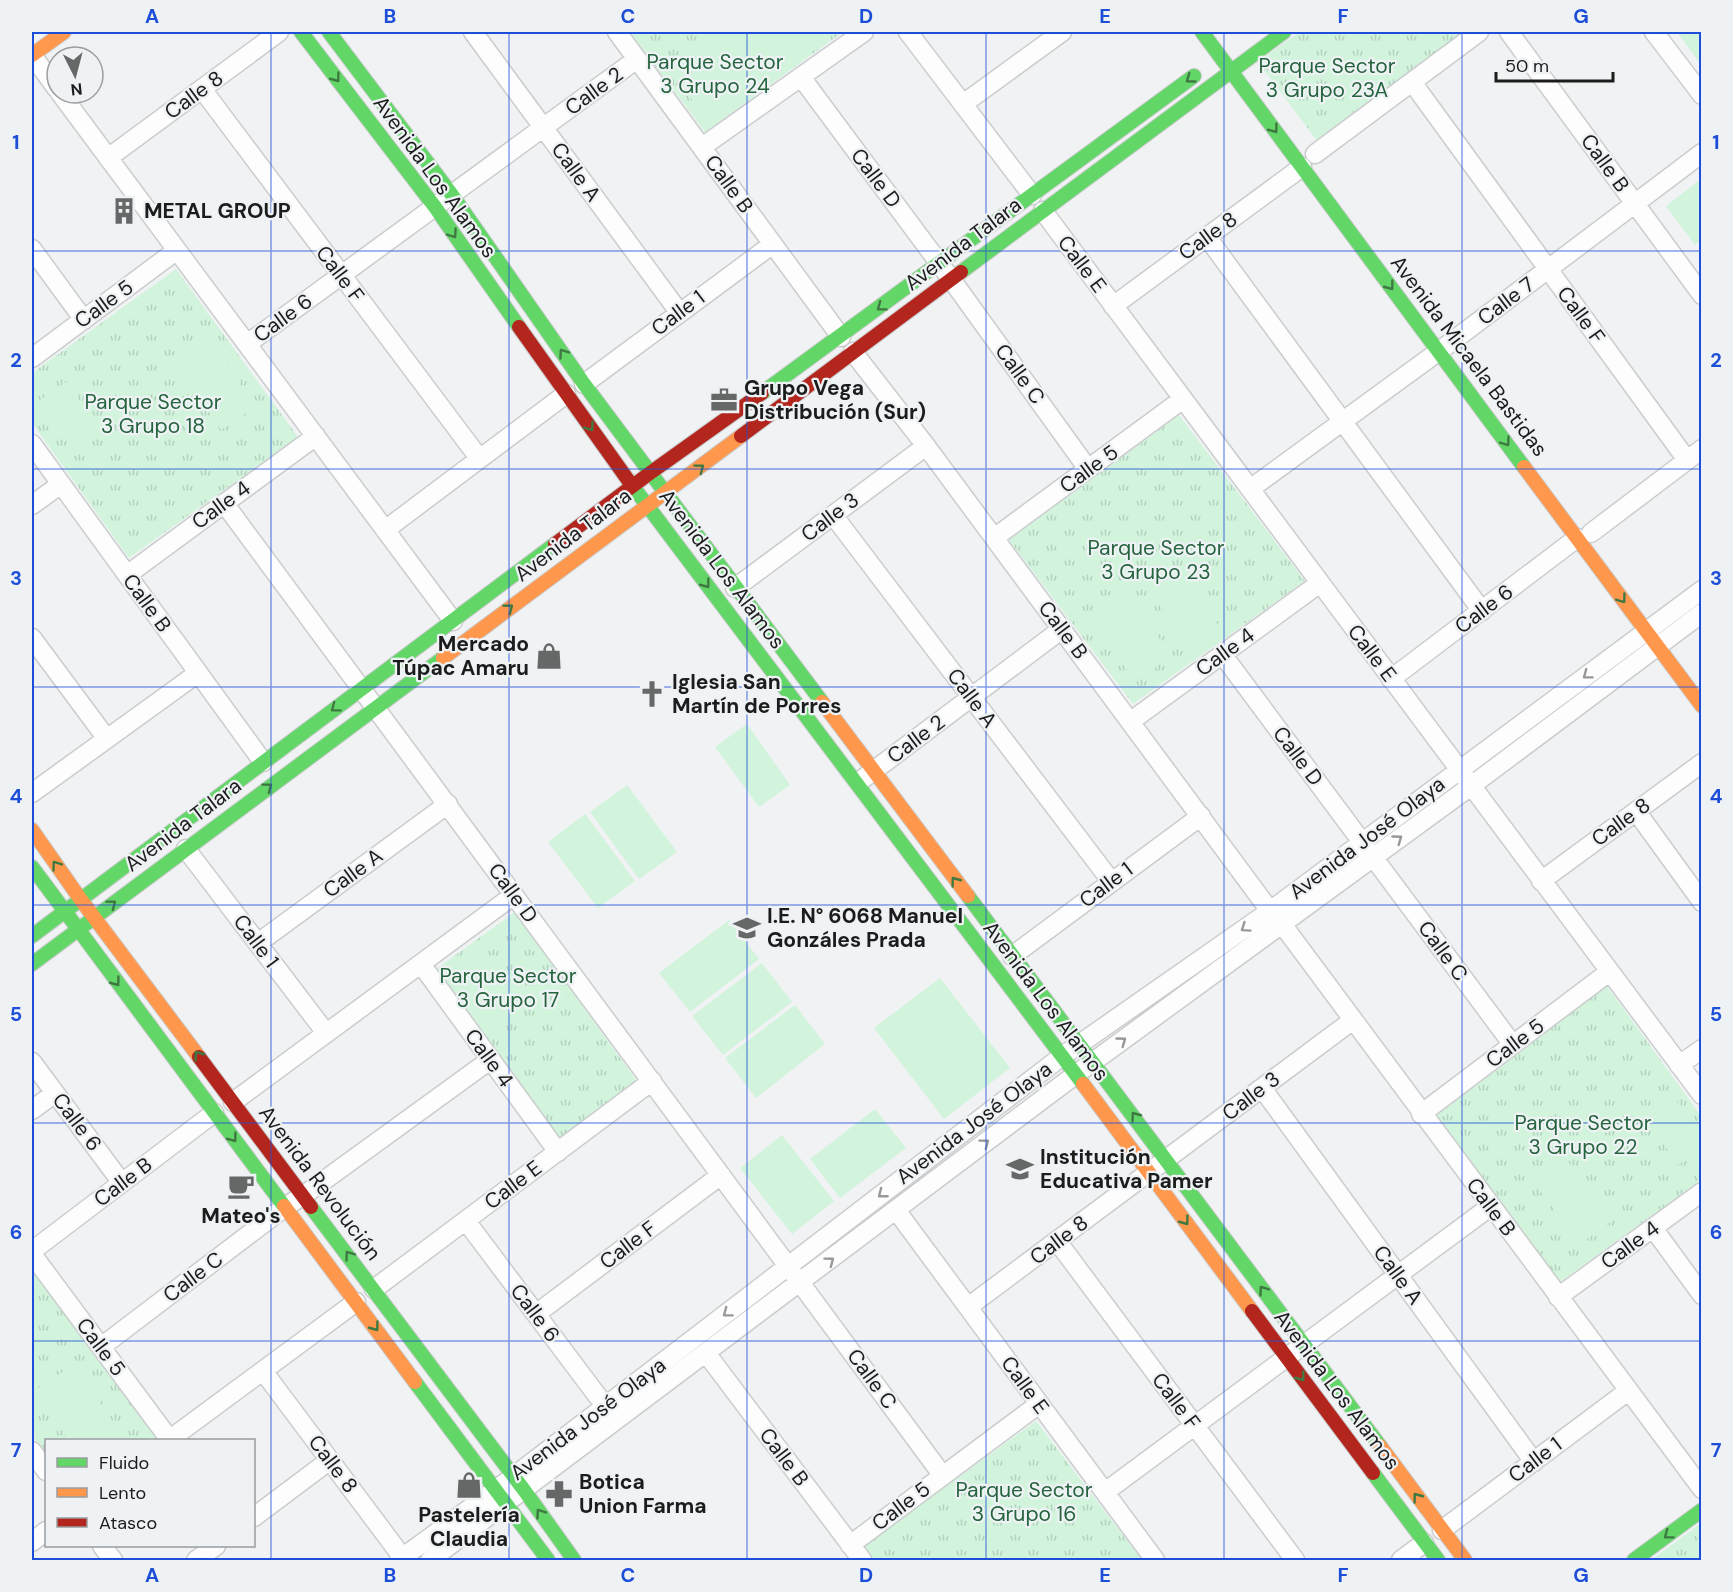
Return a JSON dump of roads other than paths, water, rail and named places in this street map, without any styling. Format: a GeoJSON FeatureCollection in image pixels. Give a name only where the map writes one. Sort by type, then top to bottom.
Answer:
{"type":"FeatureCollection","features":[{"type":"Feature","properties":{"kind":"street"},"geometry":{"type":"LineString","coordinates":[[45,73],[32,55],[63,32]]}},
{"type":"Feature","properties":{"kind":"street","name":"Calle 8"},"geometry":{"type":"LineString","coordinates":[[108,158],[279,32]]}},
{"type":"Feature","properties":{"kind":"street","name":"Avenida Los Alamos"},"geometry":{"type":"LineString","coordinates":[[300,32],[435,207],[647,506],[1438,1560]]}},
{"type":"Feature","properties":{"kind":"street","name":"Avenida Los Alamos"},"geometry":{"type":"LineString","coordinates":[[329,32],[452,195],[584,384],[735,588],[1012,956],[1094,1061],[1465,1560]]}},
{"type":"Feature","properties":{"kind":"street","name":"Calle A"},"geometry":{"type":"LineString","coordinates":[[473,32],[679,312]]}},
{"type":"Feature","properties":{"kind":"street","name":"Calle B"},"geometry":{"type":"LineString","coordinates":[[617,32],[841,337]]}},
{"type":"Feature","properties":{"kind":"street"},"geometry":{"type":"LineString","coordinates":[[702,147],[864,32]]}},
{"type":"Feature","properties":{"kind":"street"},"geometry":{"type":"LineString","coordinates":[[908,32],[1032,195]]}},
{"type":"Feature","properties":{"kind":"street","name":"Avenida Micaela Bastidas"},"geometry":{"type":"LineString","coordinates":[[1202,32],[1211,64],[1230,71],[1311,157],[1660,632],[1701,706]]}},
{"type":"Feature","properties":{"kind":"street","name":"Avenida Talara"},"geometry":{"type":"LineString","coordinates":[[32,964],[1230,71],[1248,65],[1284,32]]}},
{"type":"Feature","properties":{"kind":"street","name":"Calle 8"},"geometry":{"type":"LineString","coordinates":[[1113,306],[1479,32]]}},
{"type":"Feature","properties":{"kind":"street","name":"Calle B"},"geometry":{"type":"LineString","coordinates":[[1509,32],[1700,291]]}},
{"type":"Feature","properties":{"kind":"street"},"geometry":{"type":"LineString","coordinates":[[1654,32],[1701,95]]}},
{"type":"Feature","properties":{"kind":"street"},"geometry":{"type":"LineString","coordinates":[[963,104],[1056,33]]}},
{"type":"Feature","properties":{"kind":"street","name":"Avenida Talara"},"geometry":{"type":"LineString","coordinates":[[32,936],[650,473],[841,337],[1234,47],[1248,65]]}},
{"type":"Feature","properties":{"kind":"street","name":"Calle 2"},"geometry":{"type":"LineString","coordinates":[[435,207],[637,59]]}},
{"type":"Feature","properties":{"kind":"street","name":"Calle D"},"geometry":{"type":"LineString","coordinates":[[801,77],[951,279]]}},
{"type":"Feature","properties":{"kind":"street","name":"Calle F"},"geometry":{"type":"LineString","coordinates":[[1412,82],[1548,269],[1694,455]]}},
{"type":"Feature","properties":{"kind":"street","name":"Calle F"},"geometry":{"type":"LineString","coordinates":[[202,89],[479,458]]}},
{"type":"Feature","properties":{"kind":"street"},"geometry":{"type":"LineString","coordinates":[[69,105],[453,621]]}},
{"type":"Feature","properties":{"kind":"street","name":"Calle 7"},"geometry":{"type":"LineString","coordinates":[[1250,489],[1447,345],[1701,153]]}},
{"type":"Feature","properties":{"kind":"street","name":"Calle 6"},"geometry":{"type":"LineString","coordinates":[[247,344],[435,207]]}},
{"type":"Feature","properties":{"kind":"street","name":"Calle E"},"geometry":{"type":"LineString","coordinates":[[1042,211],[1701,1095]]}},
{"type":"Feature","properties":{"kind":"street"},"geometry":{"type":"LineString","coordinates":[[1207,237],[1482,611]]}},
{"type":"Feature","properties":{"kind":"street","name":"Calle 1"},"geometry":{"type":"LineString","coordinates":[[584,384],[773,244]]}},
{"type":"Feature","properties":{"kind":"street"},"geometry":{"type":"LineString","coordinates":[[32,249],[84,320]]}},
{"type":"Feature","properties":{"kind":"street","name":"Calle 5"},"geometry":{"type":"LineString","coordinates":[[32,358],[177,250]]}},
{"type":"Feature","properties":{"kind":"street","name":"Calle C"},"geometry":{"type":"LineString","coordinates":[[951,279],[1088,469]]}},
{"type":"Feature","properties":{"kind":"street","name":"Calle B"},"geometry":{"type":"LineString","coordinates":[[853,352],[926,446],[1701,1489]]}},
{"type":"Feature","properties":{"kind":"street"},"geometry":{"type":"LineString","coordinates":[[385,530],[566,394]]}},
{"type":"Feature","properties":{"kind":"street","name":"Calle 5"},"geometry":{"type":"LineString","coordinates":[[994,538],[1183,399]]}},
{"type":"Feature","properties":{"kind":"street","name":"Calle 4"},"geometry":{"type":"LineString","coordinates":[[127,575],[316,436]]}},
{"type":"Feature","properties":{"kind":"street","name":"Calle B"},"geometry":{"type":"LineString","coordinates":[[32,444],[263,762]]}},
{"type":"Feature","properties":{"kind":"street","name":"Calle 3"},"geometry":{"type":"LineString","coordinates":[[735,588],[926,446]]}},
{"type":"Feature","properties":{"kind":"street","name":"Calle 6"},"geometry":{"type":"LineString","coordinates":[[1392,679],[1694,455]]}},
{"type":"Feature","properties":{"kind":"street"},"geometry":{"type":"LineString","coordinates":[[32,505],[61,484]]}},
{"type":"Feature","properties":{"kind":"street","name":"Calle D"},"geometry":{"type":"LineString","coordinates":[[224,503],[801,1283]]}},
{"type":"Feature","properties":{"kind":"street","name":"Calle A"},"geometry":{"type":"LineString","coordinates":[[833,515],[1111,881]]}},
{"type":"Feature","properties":{"kind":"street","name":"Calle 4"},"geometry":{"type":"LineString","coordinates":[[1131,721],[1320,583]]}},
{"type":"Feature","properties":{"kind":"street","name":"Avenida José Olaya"},"geometry":{"type":"LineString","coordinates":[[430,1560],[518,1483],[706,1353],[801,1283],[1094,1061],[1276,917],[1369,850],[1471,786],[1660,632],[1701,590]]}},
{"type":"Feature","properties":{"kind":"street","name":"Avenida José Olaya"},"geometry":{"type":"LineString","coordinates":[[1369,850],[1459,770],[1660,632],[1701,613]]}},
{"type":"Feature","properties":{"kind":"street","name":"Calle 2"},"geometry":{"type":"LineString","coordinates":[[857,783],[1062,629]]}},
{"type":"Feature","properties":{"kind":"street"},"geometry":{"type":"LineString","coordinates":[[32,638],[107,739]]}},
{"type":"Feature","properties":{"kind":"street","name":"Calle D"},"geometry":{"type":"LineString","coordinates":[[1222,654],[1369,850]]}},
{"type":"Feature","properties":{"kind":"street"},"geometry":{"type":"LineString","coordinates":[[32,793],[198,673]]}},
{"type":"Feature","properties":{"kind":"street","name":"Calle 8"},"geometry":{"type":"LineString","coordinates":[[1541,880],[1701,763]]}},
{"type":"Feature","properties":{"kind":"street","name":"Calle A"},"geometry":{"type":"LineString","coordinates":[[258,943],[448,804]]}},
{"type":"Feature","properties":{"kind":"street"},"geometry":{"type":"LineString","coordinates":[[1636,811],[1701,902]]}},
{"type":"Feature","properties":{"kind":"street","name":"Calle 1"},"geometry":{"type":"LineString","coordinates":[[1012,956],[1201,816]]}},
{"type":"Feature","properties":{"kind":"street","name":"Avenida Revolución"},"geometry":{"type":"LineString","coordinates":[[32,830],[81,900],[304,1195],[574,1560]]}},
{"type":"Feature","properties":{"kind":"street","name":"Calle 1"},"geometry":{"type":"LineString","coordinates":[[186,849],[326,1033]]}},
{"type":"Feature","properties":{"kind":"street","name":"Calle C"},"geometry":{"type":"LineString","coordinates":[[1369,850],[1513,1045]]}},
{"type":"Feature","properties":{"kind":"street","name":"Avenida Revolución"},"geometry":{"type":"LineString","coordinates":[[32,867],[548,1560]]}},
{"type":"Feature","properties":{"kind":"street"},"geometry":{"type":"LineString","coordinates":[[233,1102],[514,894]]}},
{"type":"Feature","properties":{"kind":"street","name":"Avenida José Olaya"},"geometry":{"type":"LineString","coordinates":[[518,1483],[605,1406],[1061,1057],[1276,917]]}},
{"type":"Feature","properties":{"kind":"street","name":"Calle 4"},"geometry":{"type":"LineString","coordinates":[[421,964],[558,1152]]}},
{"type":"Feature","properties":{"kind":"street","name":"Calle 5"},"geometry":{"type":"LineString","coordinates":[[1421,1114],[1609,972]]}},
{"type":"Feature","properties":{"kind":"street","name":"Calle 3"},"geometry":{"type":"LineString","coordinates":[[1149,1172],[1353,1020]]}},
{"type":"Feature","properties":{"kind":"street"},"geometry":{"type":"LineString","coordinates":[[1679,1065],[1701,1049]]}},
{"type":"Feature","properties":{"kind":"street"},"geometry":{"type":"LineString","coordinates":[[285,1207],[490,1060]]}},
{"type":"Feature","properties":{"kind":"street","name":"Calle 6"},"geometry":{"type":"LineString","coordinates":[[32,1062],[122,1183]]}},
{"type":"Feature","properties":{"kind":"street","name":"Calle E"},"geometry":{"type":"LineString","coordinates":[[374,1289],[652,1082]]}},
{"type":"Feature","properties":{"kind":"street","name":"Calle A"},"geometry":{"type":"LineString","coordinates":[[1262,1088],[1534,1462]]}},
{"type":"Feature","properties":{"kind":"street"},"geometry":{"type":"LineString","coordinates":[[32,1110],[55,1093]]}},
{"type":"Feature","properties":{"kind":"street","name":"Calle B"},"geometry":{"type":"LineString","coordinates":[[32,1252],[214,1113]]}},
{"type":"Feature","properties":{"kind":"street","name":"Calle 8"},"geometry":{"type":"LineString","coordinates":[[968,1307],[1149,1172]]}},
{"type":"Feature","properties":{"kind":"street","name":"Calle F"},"geometry":{"type":"LineString","coordinates":[[536,1314],[721,1175]]}},
{"type":"Feature","properties":{"kind":"street","name":"Calle 4"},"geometry":{"type":"LineString","coordinates":[[1558,1297],[1701,1192]]}},
{"type":"Feature","properties":{"kind":"street"},"geometry":{"type":"LineString","coordinates":[[1105,1492],[1285,1356],[1491,1206]]}},
{"type":"Feature","properties":{"kind":"street","name":"Calle C"},"geometry":{"type":"LineString","coordinates":[[101,1347],[285,1207]]}},
{"type":"Feature","properties":{"kind":"street","name":"Calle E"},"geometry":{"type":"LineString","coordinates":[[896,1210],[1155,1560]]}},
{"type":"Feature","properties":{"kind":"street","name":"Calle 6"},"geometry":{"type":"LineString","coordinates":[[466,1221],[605,1406]]}},
{"type":"Feature","properties":{"kind":"street"},"geometry":{"type":"LineString","coordinates":[[1653,1228],[1701,1295]]}},
{"type":"Feature","properties":{"kind":"street","name":"Calle F"},"geometry":{"type":"LineString","coordinates":[[1057,1241],[1295,1560]]}},
{"type":"Feature","properties":{"kind":"street","name":"Calle 5"},"geometry":{"type":"LineString","coordinates":[[32,1252],[168,1439]]}},
{"type":"Feature","properties":{"kind":"street","name":"Calle C"},"geometry":{"type":"LineString","coordinates":[[801,1283],[942,1476]]}},
{"type":"Feature","properties":{"kind":"street"},"geometry":{"type":"LineString","coordinates":[[170,1439],[356,1302]]}},
{"type":"Feature","properties":{"kind":"street","name":"Calle B"},"geometry":{"type":"LineString","coordinates":[[706,1353],[862,1560]]}},
{"type":"Feature","properties":{"kind":"street","name":"Calle 8"},"geometry":{"type":"LineString","coordinates":[[263,1371],[401,1559]]}},
{"type":"Feature","properties":{"kind":"street","name":"Calle 1"},"geometry":{"type":"LineString","coordinates":[[1442,1530],[1628,1391]]}},
{"type":"Feature","properties":{"kind":"street","name":"Calle 5"},"geometry":{"type":"LineString","coordinates":[[850,1545],[1039,1404]]}},
{"type":"Feature","properties":{"kind":"street"},"geometry":{"type":"LineString","coordinates":[[32,1451],[45,1470]]}},
{"type":"Feature","properties":{"kind":"street"},"geometry":{"type":"LineString","coordinates":[[255,1516],[330,1460]]}},
{"type":"Feature","properties":{"kind":"street","name":"Avenida José Olaya"},"geometry":{"type":"LineString","coordinates":[[401,1559],[501,1496]]}},
{"type":"Feature","properties":{"kind":"street"},"geometry":{"type":"LineString","coordinates":[[1634,1560],[1701,1510]]}},
{"type":"Feature","properties":{"kind":"street"},"geometry":{"type":"LineString","coordinates":[[32,1542],[45,1532]]}},
{"type":"Feature","properties":{"kind":"street"},"geometry":{"type":"LineString","coordinates":[[1401,1560],[1424,1544]]}},
{"type":"Feature","properties":{"kind":"street"},"geometry":{"type":"LineString","coordinates":[[103,1547],[113,1560]]}},
{"type":"Feature","properties":{"kind":"street"},"geometry":{"type":"LineString","coordinates":[[196,1560],[213,1547]]}},
{"type":"Feature","properties":{"kind":"place","name":"METAL GROUP"},"geometry":{"type":"Point","coordinates":[124,211]}},
{"type":"Feature","properties":{"kind":"place","name":"Grupo Vega Distribución (Sur)"},"geometry":{"type":"Point","coordinates":[724,400]}},
{"type":"Feature","properties":{"kind":"place","name":"Mercado Túpac Amaru"},"geometry":{"type":"Point","coordinates":[549,656]}},
{"type":"Feature","properties":{"kind":"place","name":"Iglesia San Martín de Porres"},"geometry":{"type":"Point","coordinates":[652,694]}},
{"type":"Feature","properties":{"kind":"place","name":"I.E. N° 6068 Manuel Gonzáles Prada"},"geometry":{"type":"Point","coordinates":[747,928]}},
{"type":"Feature","properties":{"kind":"place","name":"Institución Educativa Pamer"},"geometry":{"type":"Point","coordinates":[1020,1169]}},
{"type":"Feature","properties":{"kind":"place","name":"Mateo's"},"geometry":{"type":"Point","coordinates":[241,1186]}},
{"type":"Feature","properties":{"kind":"place","name":"Pastelería Claudia"},"geometry":{"type":"Point","coordinates":[469,1485]}},
{"type":"Feature","properties":{"kind":"place","name":"Botica Union Farma"},"geometry":{"type":"Point","coordinates":[559,1494]}},
{"type":"Feature","properties":{"kind":"park label","name":"Parque Sector 3 Grupo 24"},"geometry":{"type":"Point","coordinates":[715,74]}},
{"type":"Feature","properties":{"kind":"park label","name":"Parque Sector 3 Grupo 23A"},"geometry":{"type":"Point","coordinates":[1327,78]}},
{"type":"Feature","properties":{"kind":"park label","name":"Parque Sector 3 Grupo 18"},"geometry":{"type":"Point","coordinates":[153,414]}},
{"type":"Feature","properties":{"kind":"park label","name":"Parque Sector 3 Grupo 23"},"geometry":{"type":"Point","coordinates":[1156,560]}},
{"type":"Feature","properties":{"kind":"park label","name":"Parque Sector 3 Grupo 17"},"geometry":{"type":"Point","coordinates":[508,988]}},
{"type":"Feature","properties":{"kind":"park label","name":"Parque Sector 3 Grupo 22"},"geometry":{"type":"Point","coordinates":[1583,1135]}},
{"type":"Feature","properties":{"kind":"park label","name":"Parque Sector 3 Grupo 16"},"geometry":{"type":"Point","coordinates":[1024,1502]}}]}
